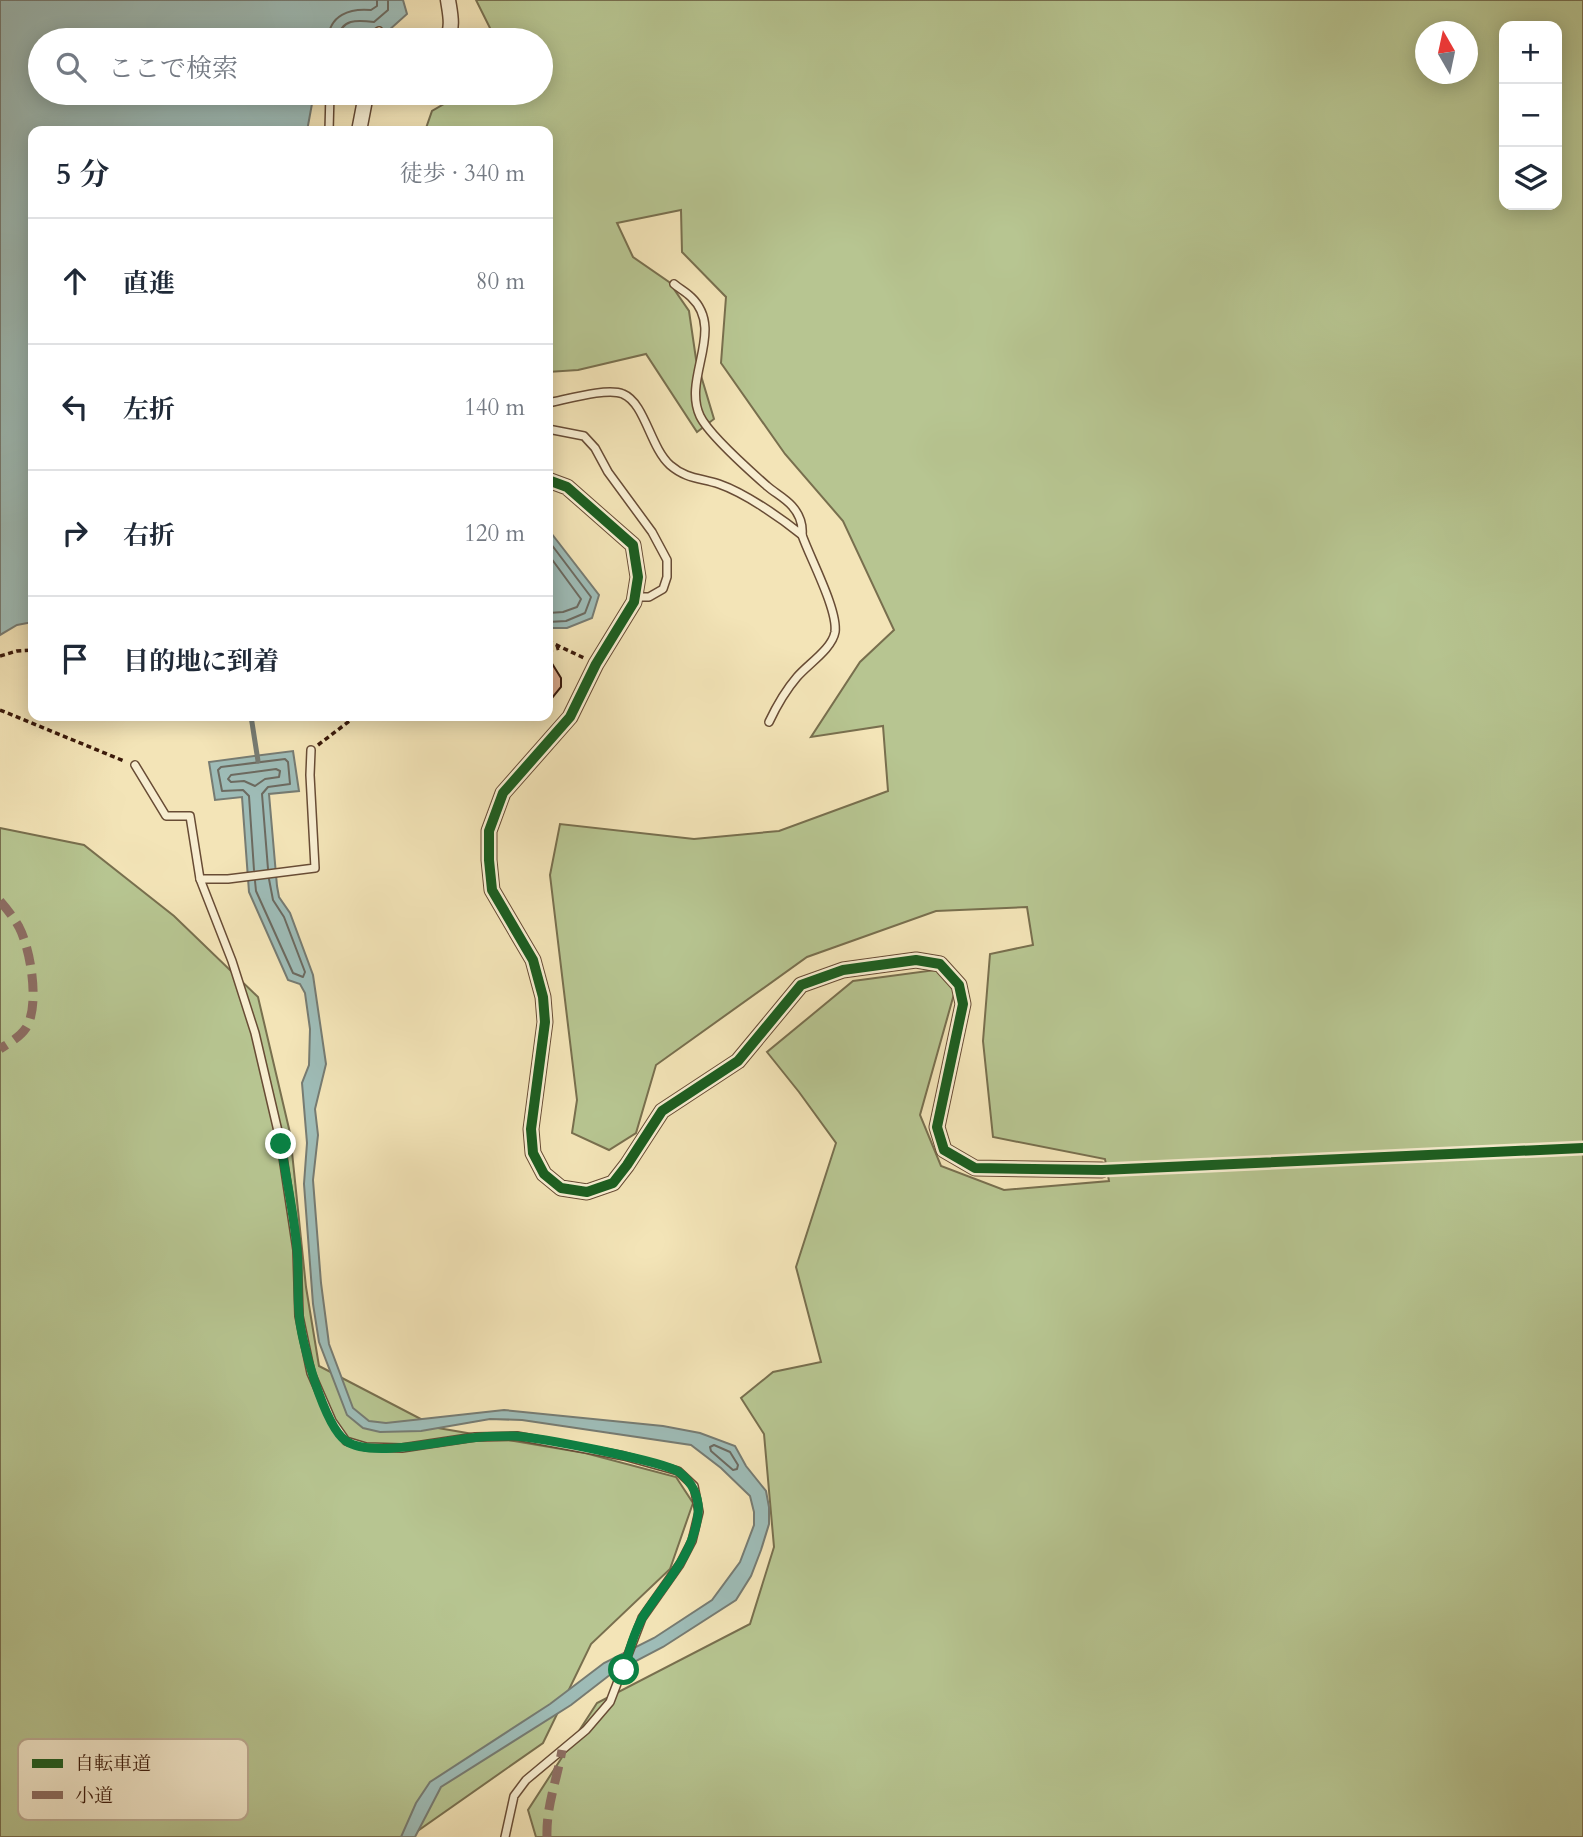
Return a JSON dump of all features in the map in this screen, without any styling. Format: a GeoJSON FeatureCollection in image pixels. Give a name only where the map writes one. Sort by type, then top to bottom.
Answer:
{"type":"FeatureCollection","features":[{"type":"Feature","properties":{"kind":"street"},"geometry":{"type":"LineString","coordinates":[[448,0],[450,28]]}},
{"type":"Feature","properties":{"kind":"street"},"geometry":{"type":"LineString","coordinates":[[360,126],[364,105]]}},
{"type":"Feature","properties":{"kind":"street"},"geometry":{"type":"LineString","coordinates":[[553,482],[567,487],[633,545],[638,577],[635,597],[596,664],[570,717],[503,793],[489,831],[492,890],[533,960],[543,997],[545,1022],[531,1129],[533,1153],[544,1174],[561,1188],[587,1192],[612,1182],[627,1165],[662,1111],[738,1061],[801,985],[842,970],[916,960],[940,964],[959,985],[963,1004],[937,1127],[944,1150],[975,1168],[1101,1170]]}},
{"type":"Feature","properties":{"kind":"lane"},"geometry":{"type":"LineString","coordinates":[[329,126],[330,105]]}},
{"type":"Feature","properties":{"kind":"lane"},"geometry":{"type":"LineString","coordinates":[[674,284],[693,299],[702,313],[705,325],[695,386],[700,416],[714,435],[792,506],[803,524],[802,536]]}},
{"type":"Feature","properties":{"kind":"lane"},"geometry":{"type":"LineString","coordinates":[[553,402],[611,392],[622,394],[635,402],[655,447],[677,471],[701,481],[719,484],[778,516],[802,536],[833,609],[835,633],[825,649],[799,674],[780,699],[769,722]]}},
{"type":"Feature","properties":{"kind":"lane"},"geometry":{"type":"LineString","coordinates":[[553,430],[584,436],[595,448],[667,560],[667,577],[663,589],[649,597],[635,597]]}},
{"type":"Feature","properties":{"kind":"lane"},"geometry":{"type":"LineString","coordinates":[[200,879],[228,879],[315,869],[311,750]]}},
{"type":"Feature","properties":{"kind":"lane"},"geometry":{"type":"LineString","coordinates":[[135,765],[166,816],[190,816],[200,879],[232,961],[255,1033],[281,1144],[297,1250],[299,1316],[312,1373],[331,1421],[346,1441],[366,1447],[402,1448],[475,1437],[517,1436],[624,1456],[678,1471],[694,1486],[699,1512],[692,1541],[680,1564],[642,1618],[610,1702],[586,1730],[526,1780],[514,1796],[505,1837]]}},
{"type":"Feature","properties":{"kind":"path"},"geometry":{"type":"LineString","coordinates":[[553,643],[596,664]]}},
{"type":"Feature","properties":{"kind":"path"},"geometry":{"type":"LineString","coordinates":[[553,649],[561,647]]}},
{"type":"Feature","properties":{"kind":"path"},"geometry":{"type":"LineString","coordinates":[[0,656],[28,651]]}},
{"type":"Feature","properties":{"kind":"path"},"geometry":{"type":"LineString","coordinates":[[0,710],[135,765]]}},
{"type":"Feature","properties":{"kind":"path"},"geometry":{"type":"LineString","coordinates":[[311,750],[349,721]]}},
{"type":"Feature","properties":{"kind":"green space"},"geometry":{"type":"Polygon","coordinates":[[[476,0],[1583,0],[1583,1837],[536,1837],[528,1810],[597,1703],[750,1624],[774,1547],[764,1434],[741,1398],[773,1372],[821,1362],[796,1267],[836,1143],[767,1052],[853,981],[950,968],[954,994],[920,1115],[941,1166],[1004,1190],[1109,1181],[1105,1159],[993,1137],[983,1041],[990,954],[1033,945],[1027,907],[936,911],[807,957],[656,1065],[636,1133],[609,1150],[572,1133],[577,1100],[550,875],[560,824],[694,839],[779,831],[888,791],[883,726],[811,737],[860,662],[894,630],[843,521],[785,454],[721,363],[726,297],[682,252],[681,210],[617,223],[633,257],[669,282],[689,311],[696,359],[714,419],[697,432],[646,354],[578,370],[553,372],[553,126],[427,126],[432,111],[442,105],[553,105],[553,28],[490,28],[476,0]]]}},
{"type":"Feature","properties":{"kind":"green space"},"geometry":{"type":"Polygon","coordinates":[[[0,828],[84,845],[174,916],[258,997],[290,1133],[306,1287],[319,1366],[438,1428],[585,1453],[676,1477],[693,1503],[670,1569],[591,1644],[543,1743],[409,1837],[0,1837],[0,828]]]}},
{"type":"Feature","properties":{"kind":"water"},"geometry":{"type":"Polygon","coordinates":[[[0,0],[403,0],[407,14],[391,28],[28,28],[28,105],[312,105],[308,126],[28,126],[28,623],[17,625],[0,635],[0,0]]]}},
{"type":"Feature","properties":{"kind":"water"},"geometry":{"type":"Polygon","coordinates":[[[553,535],[599,595],[592,618],[567,628],[553,628],[553,535]]]}},
{"type":"Feature","properties":{"kind":"water"},"geometry":{"type":"Polygon","coordinates":[[[293,751],[299,791],[269,794],[277,886],[279,897],[290,913],[313,975],[326,1064],[315,1109],[318,1135],[313,1180],[321,1283],[329,1344],[353,1408],[369,1421],[386,1423],[504,1410],[663,1426],[700,1433],[735,1446],[746,1466],[766,1491],[769,1507],[769,1524],[761,1550],[751,1576],[736,1600],[663,1647],[611,1674],[571,1705],[441,1787],[415,1837],[401,1837],[416,1803],[430,1782],[550,1704],[604,1663],[654,1638],[712,1600],[740,1562],[754,1525],[754,1512],[750,1496],[721,1468],[691,1445],[522,1420],[490,1419],[421,1431],[380,1432],[363,1428],[347,1415],[319,1342],[313,1304],[304,1184],[307,1143],[302,1083],[309,1065],[310,1029],[305,993],[300,984],[288,980],[249,892],[242,797],[215,800],[209,762],[293,751]]]}},
{"type":"Feature","properties":{"kind":"building"},"geometry":{"type":"Polygon","coordinates":[[[553,665],[561,678],[561,687],[553,697],[553,665]]]}},
{"type":"Feature","properties":{"kind":"waterway"},"geometry":{"type":"LineString","coordinates":[[252,721],[258,761]]}},
{"type":"Feature","properties":{"kind":"tunnel"},"geometry":{"type":"LineString","coordinates":[[1102,1170],[1583,1148]]}},
{"type":"Feature","properties":{"kind":"marked path"},"geometry":{"type":"LineString","coordinates":[[0,901],[15,920],[23,937],[30,963],[33,992],[26,1028],[0,1049]]}},
{"type":"Feature","properties":{"kind":"marked path"},"geometry":{"type":"LineString","coordinates":[[547,1837],[550,1804],[562,1750]]}},
{"type":"Feature","properties":{"kind":"cycle path"},"geometry":{"type":"LineString","coordinates":[[553,482],[567,487],[633,545],[638,577],[634,602],[596,664],[570,717],[503,793],[489,831],[492,890],[533,960],[543,997],[545,1022],[531,1129],[533,1153],[544,1174],[561,1188],[587,1192],[613,1183],[662,1111],[738,1061],[801,985],[843,970],[916,960],[940,964],[959,985],[963,1004],[937,1127],[944,1150],[975,1168],[1102,1170],[1583,1148]]}},
{"type":"Feature","properties":{"kind":"route"},"geometry":{"type":"LineString","coordinates":[[281,1144],[297,1250],[299,1316],[312,1373],[331,1421],[346,1441],[366,1447],[402,1448],[475,1437],[517,1436],[624,1456],[678,1471],[694,1486],[699,1512],[692,1541],[680,1564],[642,1618],[631,1643],[624,1670]]}}]}
